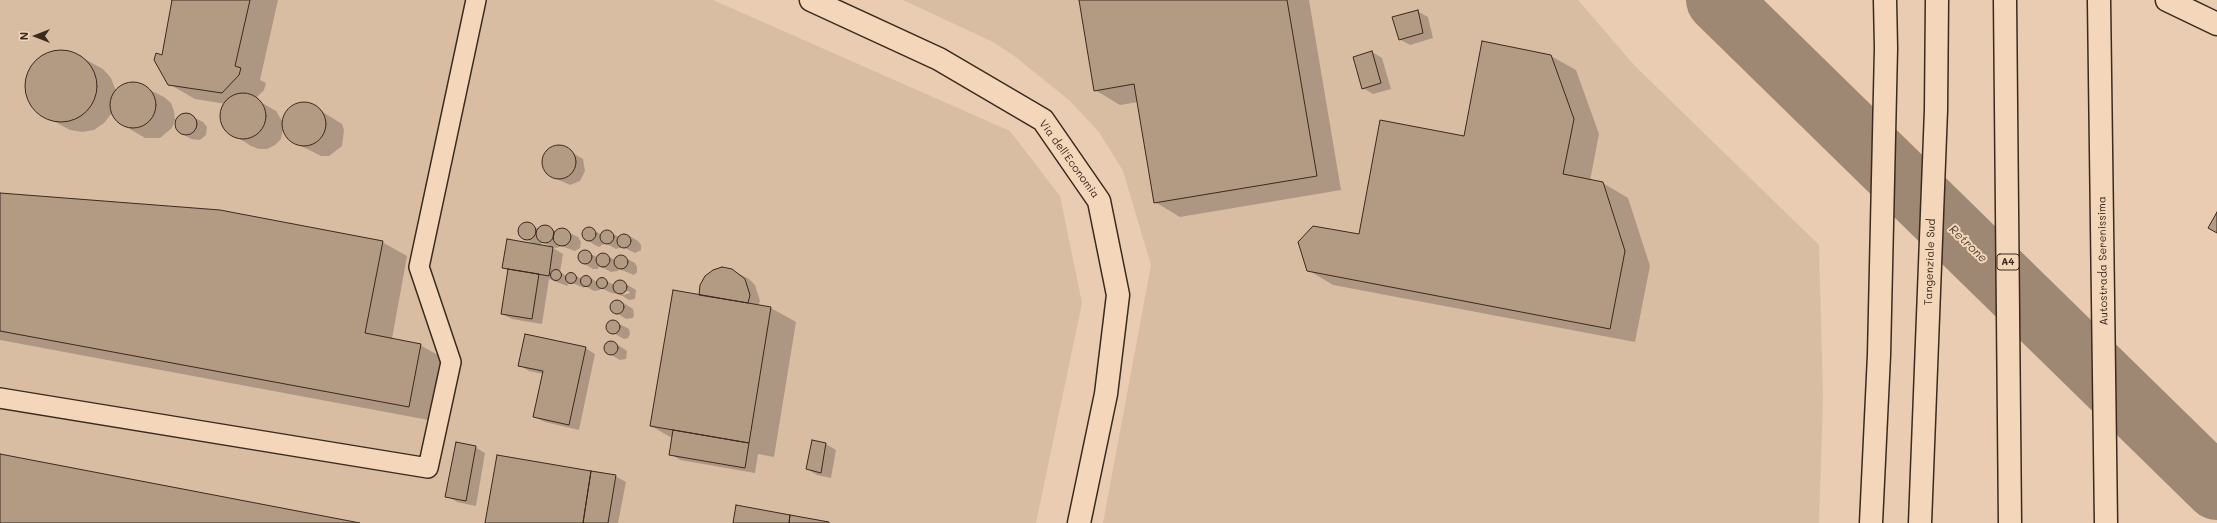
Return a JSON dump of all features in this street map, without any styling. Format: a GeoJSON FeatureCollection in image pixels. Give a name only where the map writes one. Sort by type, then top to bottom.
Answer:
{"type":"FeatureCollection","features":[{"type":"Feature","properties":{"kind":"main road","name":"Via dell'Economia"},"geometry":{"type":"LineString","coordinates":[[811,0],[939,59],[1043,120],[1099,201],[1118,295],[1106,394],[1079,523]]}},
{"type":"Feature","properties":{"kind":"main road"},"geometry":{"type":"LineString","coordinates":[[1871,523],[1879,355],[1886,48],[1885,0]]}},
{"type":"Feature","properties":{"kind":"main road","name":"Tangenziale Sud"},"geometry":{"type":"LineString","coordinates":[[1920,523],[1936,110],[1937,0]]}},
{"type":"Feature","properties":{"kind":"main road","name":"A4"},"geometry":{"type":"LineString","coordinates":[[2005,0],[2010,523]]}},
{"type":"Feature","properties":{"kind":"main road","name":"Autostrada Serenissima"},"geometry":{"type":"LineString","coordinates":[[2099,0],[2106,523]]}},
{"type":"Feature","properties":{"kind":"main road"},"geometry":{"type":"LineString","coordinates":[[2167,0],[2217,24]]}},
{"type":"Feature","properties":{"kind":"main road"},"geometry":{"type":"LineString","coordinates":[[2105,429],[2112,523]]}},
{"type":"Feature","properties":{"kind":"lane"},"geometry":{"type":"LineString","coordinates":[[0,398],[428,468],[451,362],[419,267],[476,0]]}},
{"type":"Feature","properties":{"kind":"shaded area"},"geometry":{"type":"Polygon","coordinates":[[[0,0],[713,0],[1010,131],[1060,196],[1082,303],[1036,523],[0,523],[0,0]]]}},
{"type":"Feature","properties":{"kind":"shaded area"},"geometry":{"type":"Polygon","coordinates":[[[903,0],[1578,0],[1635,66],[1819,245],[1823,398],[1819,523],[1103,523],[1151,265],[1123,171],[1099,132],[1069,100],[1013,55],[991,41],[903,0]]]}},
{"type":"Feature","properties":{"kind":"building"},"geometry":{"type":"Polygon","coordinates":[[[172,0],[250,0],[235,66],[241,68],[239,75],[222,93],[168,85],[154,60],[156,53],[162,55],[172,0]]]}},
{"type":"Feature","properties":{"kind":"building"},"geometry":{"type":"Polygon","coordinates":[[[1079,0],[1287,0],[1317,176],[1154,203],[1134,84],[1094,91],[1079,0]]]}},
{"type":"Feature","properties":{"kind":"building"},"geometry":{"type":"Polygon","coordinates":[[[1418,10],[1423,33],[1399,40],[1392,17],[1418,10]]]}},
{"type":"Feature","properties":{"kind":"building"},"geometry":{"type":"Polygon","coordinates":[[[1482,41],[1551,55],[1574,119],[1563,174],[1603,182],[1625,251],[1610,329],[1307,271],[1298,242],[1313,226],[1359,234],[1380,120],[1464,136],[1482,41]]]}},
{"type":"Feature","properties":{"kind":"building"},"geometry":{"type":"Polygon","coordinates":[[[61,50],[81,56],[91,66],[97,86],[91,106],[81,116],[61,122],[41,116],[31,106],[25,86],[31,66],[41,56],[61,50]]]}},
{"type":"Feature","properties":{"kind":"building"},"geometry":{"type":"Polygon","coordinates":[[[1372,51],[1381,83],[1362,89],[1353,57],[1372,51]]]}},
{"type":"Feature","properties":{"kind":"building"},"geometry":{"type":"Polygon","coordinates":[[[128,82],[138,82],[146,86],[152,92],[156,100],[156,110],[152,118],[146,124],[138,128],[128,128],[120,124],[114,118],[110,110],[110,100],[114,92],[120,86],[128,82]]]}},
{"type":"Feature","properties":{"kind":"building"},"geometry":{"type":"Polygon","coordinates":[[[243,93],[256,97],[262,103],[266,116],[262,129],[256,135],[243,139],[230,135],[224,129],[220,116],[224,103],[230,97],[243,93]]]}},
{"type":"Feature","properties":{"kind":"building"},"geometry":{"type":"Polygon","coordinates":[[[300,102],[308,102],[320,108],[326,120],[326,128],[320,140],[308,146],[300,146],[288,140],[282,128],[282,120],[288,108],[300,102]]]}},
{"type":"Feature","properties":{"kind":"building"},"geometry":{"type":"Polygon","coordinates":[[[186,113],[194,116],[197,124],[194,132],[186,135],[178,132],[175,124],[178,116],[186,113]]]}},
{"type":"Feature","properties":{"kind":"building"},"geometry":{"type":"Polygon","coordinates":[[[562,145],[571,150],[575,155],[575,169],[571,174],[566,178],[556,179],[552,178],[543,169],[542,159],[543,155],[552,146],[562,145]]]}},
{"type":"Feature","properties":{"kind":"building"},"geometry":{"type":"Polygon","coordinates":[[[0,193],[220,210],[383,241],[365,333],[421,344],[409,407],[0,331],[0,193]]]}},
{"type":"Feature","properties":{"kind":"building"},"geometry":{"type":"Polygon","coordinates":[[[2217,212],[2217,233],[2208,228],[2217,212]]]}},
{"type":"Feature","properties":{"kind":"building"},"geometry":{"type":"Polygon","coordinates":[[[527,222],[533,225],[536,231],[533,237],[527,240],[521,237],[518,231],[521,225],[527,222]]]}},
{"type":"Feature","properties":{"kind":"building"},"geometry":{"type":"Polygon","coordinates":[[[545,225],[551,228],[554,234],[551,240],[545,243],[539,240],[536,234],[539,228],[545,225]]]}},
{"type":"Feature","properties":{"kind":"building"},"geometry":{"type":"Polygon","coordinates":[[[586,227],[592,227],[596,231],[596,237],[592,241],[586,241],[582,237],[582,231],[586,227]]]}},
{"type":"Feature","properties":{"kind":"building"},"geometry":{"type":"Polygon","coordinates":[[[562,228],[568,231],[571,237],[568,243],[562,246],[556,243],[553,237],[556,231],[562,228]]]}},
{"type":"Feature","properties":{"kind":"building"},"geometry":{"type":"Polygon","coordinates":[[[604,230],[610,230],[614,234],[614,240],[610,244],[604,244],[600,240],[600,234],[604,230]]]}},
{"type":"Feature","properties":{"kind":"building"},"geometry":{"type":"Polygon","coordinates":[[[621,234],[627,234],[631,238],[631,244],[627,248],[621,248],[617,244],[617,238],[621,234]]]}},
{"type":"Feature","properties":{"kind":"building"},"geometry":{"type":"Polygon","coordinates":[[[507,239],[553,247],[549,276],[502,268],[507,239]]]}},
{"type":"Feature","properties":{"kind":"building"},"geometry":{"type":"Polygon","coordinates":[[[582,250],[588,250],[592,254],[592,260],[588,264],[582,264],[578,260],[578,254],[582,250]]]}},
{"type":"Feature","properties":{"kind":"building"},"geometry":{"type":"Polygon","coordinates":[[[600,253],[606,253],[610,257],[610,263],[606,267],[600,267],[596,263],[596,257],[600,253]]]}},
{"type":"Feature","properties":{"kind":"building"},"geometry":{"type":"Polygon","coordinates":[[[618,255],[624,255],[628,259],[628,265],[624,269],[618,269],[614,265],[614,259],[618,255]]]}},
{"type":"Feature","properties":{"kind":"building"},"geometry":{"type":"Polygon","coordinates":[[[722,267],[732,269],[745,279],[750,295],[748,303],[699,295],[700,285],[705,276],[713,270],[722,267]]]}},
{"type":"Feature","properties":{"kind":"building"},"geometry":{"type":"Polygon","coordinates":[[[508,269],[539,274],[532,319],[501,314],[508,269]]]}},
{"type":"Feature","properties":{"kind":"building"},"geometry":{"type":"Polygon","coordinates":[[[556,269],[560,271],[562,275],[560,279],[556,281],[552,279],[550,275],[552,271],[556,269]]]}},
{"type":"Feature","properties":{"kind":"building"},"geometry":{"type":"Polygon","coordinates":[[[571,272],[575,274],[577,278],[575,282],[571,284],[567,282],[565,278],[567,274],[571,272]]]}},
{"type":"Feature","properties":{"kind":"building"},"geometry":{"type":"Polygon","coordinates":[[[586,275],[590,277],[592,281],[590,285],[586,287],[582,285],[580,281],[582,277],[586,275]]]}},
{"type":"Feature","properties":{"kind":"building"},"geometry":{"type":"Polygon","coordinates":[[[602,277],[606,279],[608,283],[606,287],[602,289],[598,287],[596,283],[598,279],[602,277]]]}},
{"type":"Feature","properties":{"kind":"building"},"geometry":{"type":"Polygon","coordinates":[[[617,280],[623,280],[627,284],[627,290],[623,294],[617,294],[613,290],[613,284],[617,280]]]}},
{"type":"Feature","properties":{"kind":"building"},"geometry":{"type":"Polygon","coordinates":[[[673,290],[771,307],[749,443],[650,426],[673,290]]]}},
{"type":"Feature","properties":{"kind":"building"},"geometry":{"type":"Polygon","coordinates":[[[614,300],[620,300],[624,304],[624,310],[620,314],[614,314],[610,310],[610,304],[614,300]]]}},
{"type":"Feature","properties":{"kind":"building"},"geometry":{"type":"Polygon","coordinates":[[[610,320],[616,320],[620,324],[620,330],[616,334],[610,334],[606,330],[606,324],[610,320]]]}},
{"type":"Feature","properties":{"kind":"building"},"geometry":{"type":"Polygon","coordinates":[[[525,334],[586,347],[569,425],[533,417],[543,371],[518,366],[525,334]]]}},
{"type":"Feature","properties":{"kind":"building"},"geometry":{"type":"Polygon","coordinates":[[[608,341],[614,341],[618,345],[618,351],[614,355],[608,355],[604,351],[604,345],[608,341]]]}},
{"type":"Feature","properties":{"kind":"building"},"geometry":{"type":"Polygon","coordinates":[[[673,430],[749,443],[745,468],[669,455],[673,430]]]}},
{"type":"Feature","properties":{"kind":"building"},"geometry":{"type":"Polygon","coordinates":[[[812,440],[826,443],[821,473],[806,469],[812,440]]]}},
{"type":"Feature","properties":{"kind":"building"},"geometry":{"type":"Polygon","coordinates":[[[456,442],[476,446],[466,501],[445,497],[456,442]]]}},
{"type":"Feature","properties":{"kind":"building"},"geometry":{"type":"Polygon","coordinates":[[[0,454],[360,523],[0,523],[0,454]]]}},
{"type":"Feature","properties":{"kind":"building"},"geometry":{"type":"Polygon","coordinates":[[[497,455],[591,471],[583,523],[485,523],[497,455]]]}},
{"type":"Feature","properties":{"kind":"building"},"geometry":{"type":"Polygon","coordinates":[[[591,471],[616,475],[608,523],[583,523],[591,471]]]}},
{"type":"Feature","properties":{"kind":"building"},"geometry":{"type":"Polygon","coordinates":[[[736,505],[790,515],[789,523],[733,523],[736,505]]]}},
{"type":"Feature","properties":{"kind":"building"},"geometry":{"type":"Polygon","coordinates":[[[790,515],[829,522],[829,523],[789,523],[790,515]]]}},
{"type":"Feature","properties":{"kind":"waterway","name":"Retrone"},"geometry":{"type":"LineString","coordinates":[[1718,0],[2217,488]]}}]}
